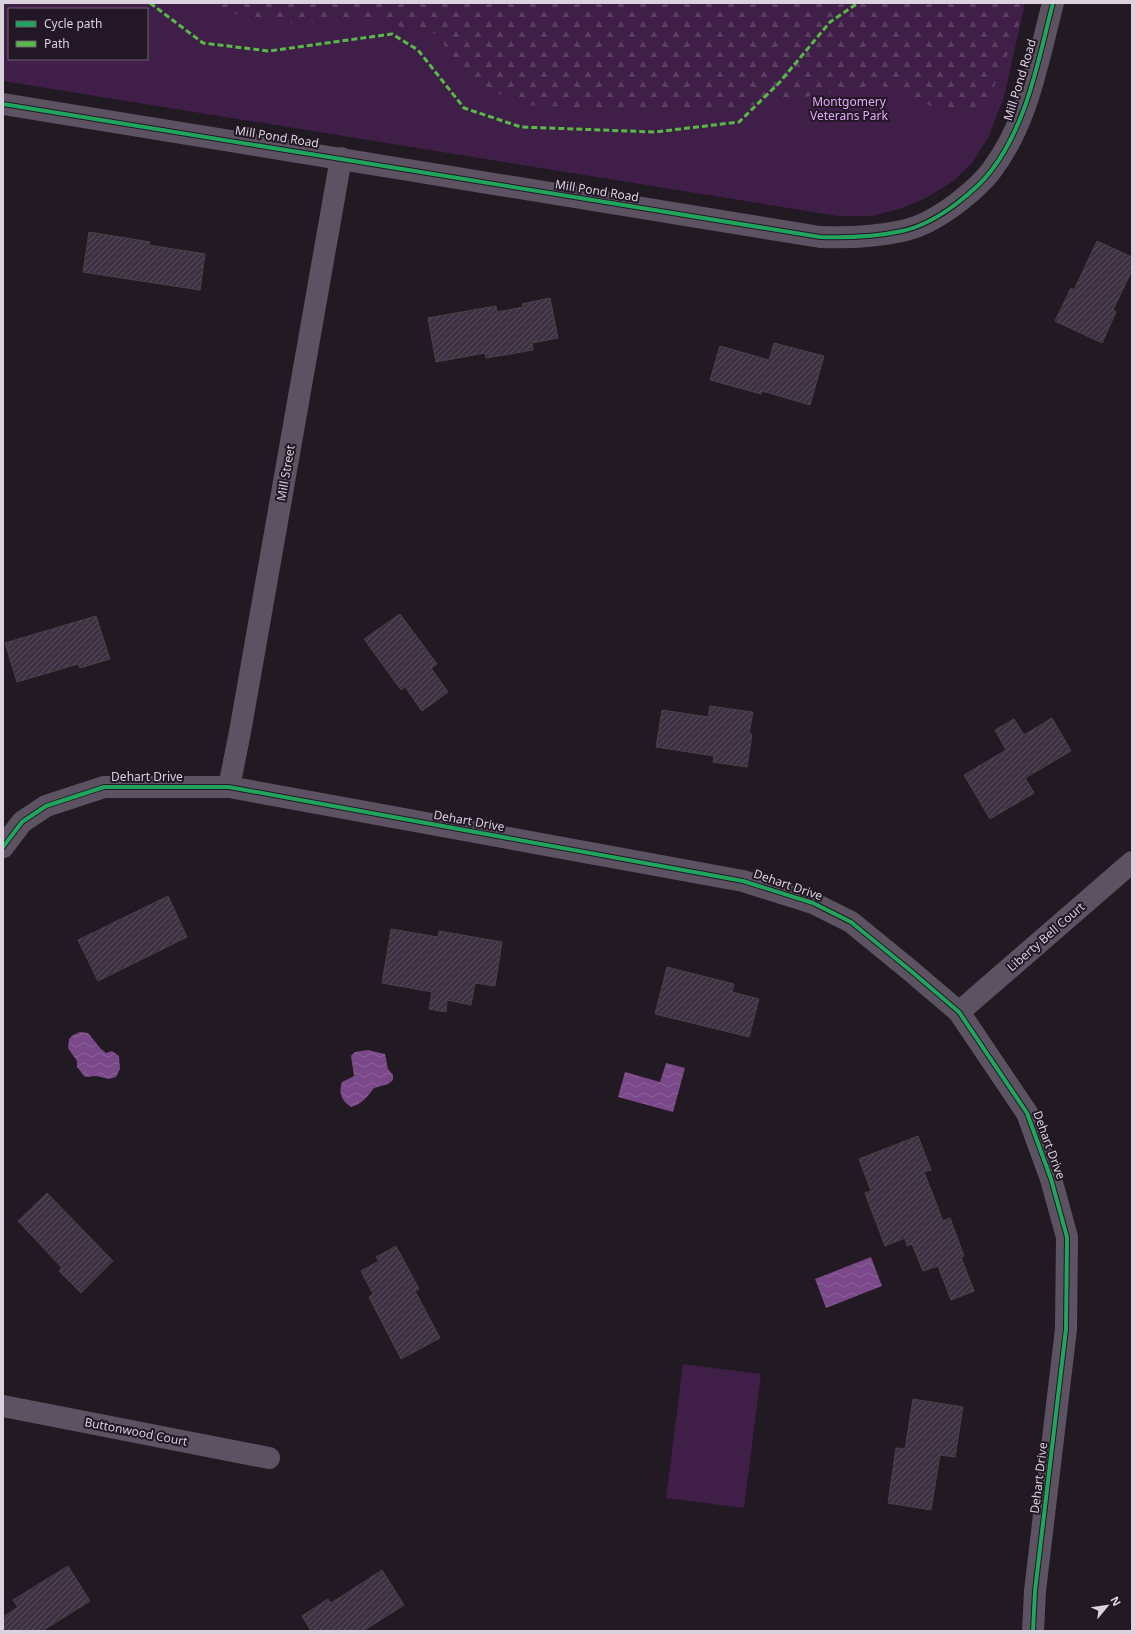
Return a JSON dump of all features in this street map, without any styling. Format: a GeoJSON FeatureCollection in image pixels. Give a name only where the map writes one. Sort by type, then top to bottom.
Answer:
{"type":"FeatureCollection","features":[{"type":"Feature","properties":{"kind":"street","name":"Mill Pond Road"},"geometry":{"type":"LineString","coordinates":[[3,104],[820,237],[857,238],[904,231],[927,222],[938,216],[971,192],[991,171],[1007,147],[1020,120],[1031,86],[1053,3]]}},
{"type":"Feature","properties":{"kind":"street","name":"Mill Street"},"geometry":{"type":"LineString","coordinates":[[229,787],[243,716],[341,158]]}},
{"type":"Feature","properties":{"kind":"street","name":"Dehart Drive"},"geometry":{"type":"LineString","coordinates":[[3,847],[22,822],[46,806],[104,787],[229,787],[742,881],[812,902],[851,922],[959,1012],[1027,1113],[1051,1179],[1067,1237],[1066,1329],[1036,1591],[1033,1631]]}},
{"type":"Feature","properties":{"kind":"street","name":"Liberty Bell Court"},"geometry":{"type":"LineString","coordinates":[[959,1012],[1132,862]]}},
{"type":"Feature","properties":{"kind":"street","name":"Buttonwood Court"},"geometry":{"type":"LineString","coordinates":[[3,1406],[269,1458]]}},
{"type":"Feature","properties":{"kind":"green space","name":"Montgomery Veterans Park"},"geometry":{"type":"Polygon","coordinates":[[[3,3],[1025,3],[1004,97],[988,138],[972,163],[952,182],[926,198],[900,209],[872,216],[838,216],[3,81],[3,3]]]}},
{"type":"Feature","properties":{"kind":"green space"},"geometry":{"type":"Polygon","coordinates":[[[208,3],[1024,3],[1017,32],[985,108],[951,114],[880,85],[711,112],[522,105],[470,79],[436,34],[374,21],[292,23],[220,11],[208,3]]]}},
{"type":"Feature","properties":{"kind":"green space"},"geometry":{"type":"Polygon","coordinates":[[[683,1364],[761,1374],[744,1508],[666,1498],[683,1364]]]}},
{"type":"Feature","properties":{"kind":"water"},"geometry":{"type":"Polygon","coordinates":[[[80,1032],[88,1033],[106,1053],[112,1051],[119,1056],[120,1069],[116,1077],[109,1079],[96,1076],[85,1077],[77,1067],[77,1061],[68,1048],[69,1039],[73,1035],[80,1032]]]}},
{"type":"Feature","properties":{"kind":"water"},"geometry":{"type":"Polygon","coordinates":[[[368,1050],[385,1054],[388,1069],[393,1075],[393,1080],[388,1084],[374,1088],[361,1102],[351,1107],[343,1099],[340,1090],[342,1082],[354,1076],[351,1056],[355,1052],[368,1050]]]}},
{"type":"Feature","properties":{"kind":"water"},"geometry":{"type":"Polygon","coordinates":[[[666,1063],[685,1068],[673,1112],[618,1097],[625,1072],[660,1082],[666,1063]]]}},
{"type":"Feature","properties":{"kind":"water"},"geometry":{"type":"Polygon","coordinates":[[[871,1257],[882,1286],[826,1308],[815,1279],[871,1257]]]}},
{"type":"Feature","properties":{"kind":"building"},"geometry":{"type":"Polygon","coordinates":[[[89,232],[150,242],[149,245],[205,254],[200,290],[83,272],[89,232]]]}},
{"type":"Feature","properties":{"kind":"building"},"geometry":{"type":"Polygon","coordinates":[[[1097,241],[1132,257],[1132,270],[1113,310],[1116,312],[1102,343],[1055,321],[1071,288],[1074,290],[1097,241]]]}},
{"type":"Feature","properties":{"kind":"building"},"geometry":{"type":"Polygon","coordinates":[[[550,298],[558,338],[532,343],[533,350],[486,358],[485,353],[436,362],[428,318],[496,306],[497,312],[523,307],[522,304],[550,298]]]}},
{"type":"Feature","properties":{"kind":"building"},"geometry":{"type":"Polygon","coordinates":[[[774,343],[824,356],[810,405],[762,391],[761,394],[710,380],[720,346],[769,360],[774,343]]]}},
{"type":"Feature","properties":{"kind":"building"},"geometry":{"type":"Polygon","coordinates":[[[400,614],[437,664],[431,668],[448,692],[422,711],[405,687],[401,690],[364,639],[400,614]]]}},
{"type":"Feature","properties":{"kind":"building"},"geometry":{"type":"Polygon","coordinates":[[[96,616],[110,659],[80,668],[78,664],[17,682],[5,643],[96,616]]]}},
{"type":"Feature","properties":{"kind":"building"},"geometry":{"type":"Polygon","coordinates":[[[710,706],[753,712],[749,734],[752,734],[747,767],[713,762],[714,756],[656,747],[662,710],[708,717],[710,706]]]}},
{"type":"Feature","properties":{"kind":"building"},"geometry":{"type":"Polygon","coordinates":[[[1052,718],[1071,751],[1025,778],[1034,793],[990,819],[964,775],[1006,750],[995,730],[1014,719],[1024,735],[1052,718]]]}},
{"type":"Feature","properties":{"kind":"building"},"geometry":{"type":"Polygon","coordinates":[[[168,896],[187,937],[98,981],[78,940],[168,896]]]}},
{"type":"Feature","properties":{"kind":"building"},"geometry":{"type":"Polygon","coordinates":[[[391,929],[438,937],[439,931],[502,942],[495,986],[475,983],[471,1005],[447,1000],[446,1012],[429,1009],[432,992],[382,983],[391,929]]]}},
{"type":"Feature","properties":{"kind":"building"},"geometry":{"type":"Polygon","coordinates":[[[667,967],[734,984],[732,992],[759,999],[749,1037],[655,1014],[667,967]]]}},
{"type":"Feature","properties":{"kind":"building"},"geometry":{"type":"Polygon","coordinates":[[[918,1136],[931,1170],[924,1172],[943,1221],[950,1218],[964,1256],[961,1257],[974,1291],[951,1300],[938,1266],[923,1271],[912,1244],[907,1246],[905,1238],[885,1246],[865,1193],[871,1191],[859,1159],[918,1136]]]}},
{"type":"Feature","properties":{"kind":"building"},"geometry":{"type":"Polygon","coordinates":[[[47,1193],[113,1261],[81,1293],[59,1271],[62,1268],[18,1221],[47,1193]]]}},
{"type":"Feature","properties":{"kind":"building"},"geometry":{"type":"Polygon","coordinates":[[[396,1246],[419,1289],[415,1291],[440,1338],[401,1359],[369,1297],[373,1294],[361,1271],[379,1261],[376,1257],[396,1246]]]}},
{"type":"Feature","properties":{"kind":"building"},"geometry":{"type":"Polygon","coordinates":[[[913,1399],[963,1407],[955,1457],[940,1455],[931,1510],[888,1503],[896,1448],[905,1449],[913,1399]]]}},
{"type":"Feature","properties":{"kind":"building"},"geometry":{"type":"Polygon","coordinates":[[[68,1566],[90,1601],[42,1631],[3,1631],[3,1617],[18,1607],[13,1600],[68,1566]]]}},
{"type":"Feature","properties":{"kind":"building"},"geometry":{"type":"Polygon","coordinates":[[[382,1570],[404,1605],[363,1631],[311,1631],[302,1616],[328,1599],[331,1603],[382,1570]]]}},
{"type":"Feature","properties":{"kind":"marked path"},"geometry":{"type":"LineString","coordinates":[[150,3],[203,43],[269,51],[392,34],[418,50],[464,108],[521,127],[655,132],[739,122],[779,83],[830,22],[858,3]]}},
{"type":"Feature","properties":{"kind":"cycle path"},"geometry":{"type":"LineString","coordinates":[[3,104],[820,237],[871,236],[916,227],[937,217],[966,196],[991,171],[1004,152],[1023,112],[1037,69],[1053,3]]}},
{"type":"Feature","properties":{"kind":"cycle path"},"geometry":{"type":"LineString","coordinates":[[3,847],[22,822],[46,806],[104,787],[229,787],[743,881],[813,903],[851,922],[959,1012],[1027,1113],[1051,1179],[1067,1237],[1066,1329],[1035,1591],[1033,1631]]}}]}
